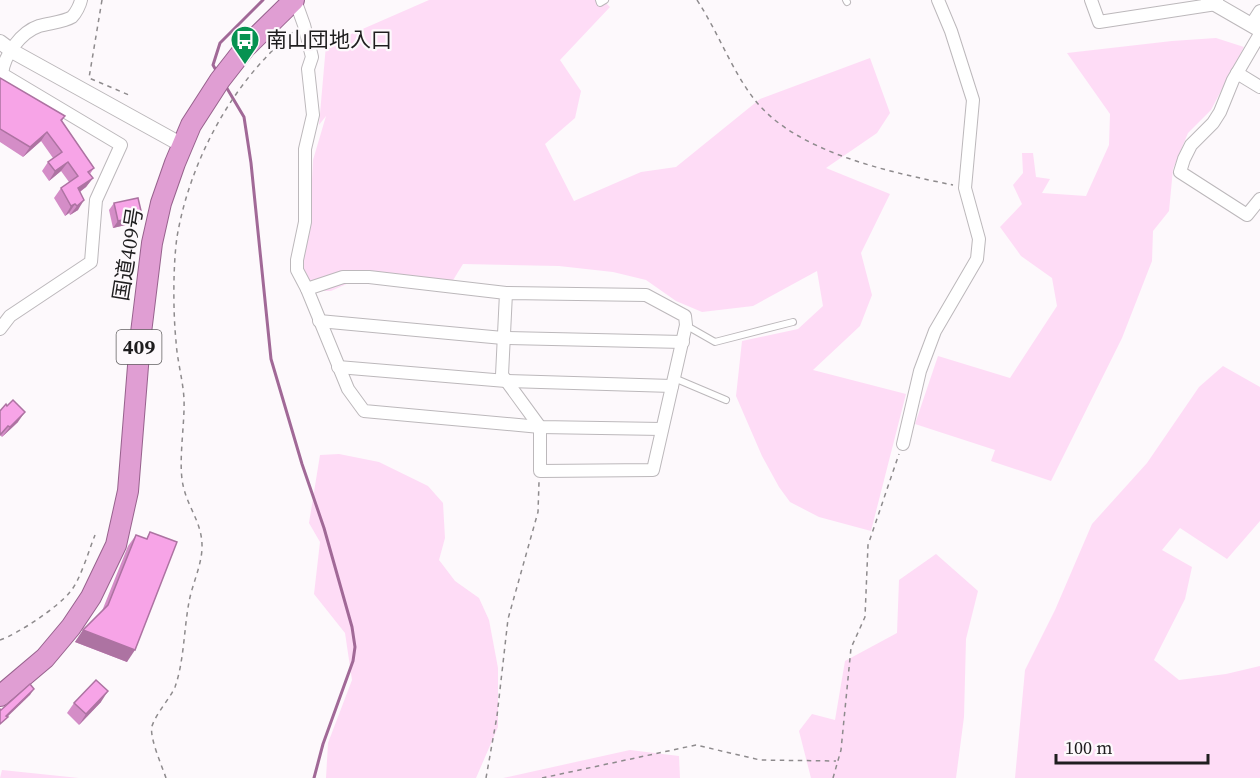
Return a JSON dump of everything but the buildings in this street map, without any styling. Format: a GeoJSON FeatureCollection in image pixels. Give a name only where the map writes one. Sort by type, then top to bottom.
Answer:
{"type":"FeatureCollection","features":[{"type":"Feature","properties":{"kind":"highway","name":"国道409号"},"geometry":{"type":"LineString","coordinates":[[0,696],[45,658],[71,627],[91,597],[116,545],[128,491],[140,340],[152,243],[160,203],[182,145],[203,107],[238,56],[295,0]]}},
{"type":"Feature","properties":{"kind":"street"},"geometry":{"type":"LineString","coordinates":[[0,329],[10,316],[92,262],[96,200],[121,145],[2,74],[3,66],[23,34],[72,16],[81,0]]}},
{"type":"Feature","properties":{"kind":"street"},"geometry":{"type":"LineString","coordinates":[[295,0],[312,57],[308,69],[313,115],[305,149],[305,222],[297,270],[308,289],[348,389],[364,411],[540,427],[662,429]]}},
{"type":"Feature","properties":{"kind":"street"},"geometry":{"type":"LineString","coordinates":[[903,444],[920,371],[934,331],[977,259],[979,239],[965,188],[973,100],[951,31],[938,0]]}},
{"type":"Feature","properties":{"kind":"street"},"geometry":{"type":"LineString","coordinates":[[1091,0],[1100,22],[1214,1],[1257,30]]}},
{"type":"Feature","properties":{"kind":"street"},"geometry":{"type":"LineString","coordinates":[[1260,11],[1257,30],[1220,112],[1213,123],[1191,145],[1180,172],[1247,215],[1260,199]]}},
{"type":"Feature","properties":{"kind":"street"},"geometry":{"type":"LineString","coordinates":[[0,42],[12,51],[182,145]]}},
{"type":"Feature","properties":{"kind":"street"},"geometry":{"type":"LineString","coordinates":[[1237,74],[1260,87]]}},
{"type":"Feature","properties":{"kind":"street"},"geometry":{"type":"LineString","coordinates":[[308,289],[343,277],[369,277],[506,292],[646,295],[686,316],[683,342],[653,470],[540,471],[540,427],[502,375],[506,292]]}},
{"type":"Feature","properties":{"kind":"street"},"geometry":{"type":"LineString","coordinates":[[319,321],[504,338],[683,342]]}},
{"type":"Feature","properties":{"kind":"street"},"geometry":{"type":"LineString","coordinates":[[338,367],[506,381],[673,382]]}},
{"type":"Feature","properties":{"kind":"lane"},"geometry":{"type":"LineString","coordinates":[[598,0],[600,3],[605,0]]}},
{"type":"Feature","properties":{"kind":"lane"},"geometry":{"type":"LineString","coordinates":[[686,325],[715,342],[793,322]]}},
{"type":"Feature","properties":{"kind":"lane"},"geometry":{"type":"LineString","coordinates":[[673,382],[726,400]]}},
{"type":"Feature","properties":{"kind":"path"},"geometry":{"type":"LineString","coordinates":[[102,0],[89,78],[129,95]]}},
{"type":"Feature","properties":{"kind":"path"},"geometry":{"type":"LineString","coordinates":[[697,0],[731,63],[754,99],[780,123],[815,145],[841,155],[893,172],[965,188]]}},
{"type":"Feature","properties":{"kind":"path"},"geometry":{"type":"LineString","coordinates":[[166,778],[152,734],[152,726],[176,684],[189,601],[202,551],[202,531],[183,484],[184,398],[176,340],[177,237],[189,191],[205,148],[216,127],[261,63],[278,45],[304,25]]}},
{"type":"Feature","properties":{"kind":"path"},"geometry":{"type":"LineString","coordinates":[[833,778],[841,750],[851,648],[866,617],[867,545],[903,444]]}},
{"type":"Feature","properties":{"kind":"path"},"geometry":{"type":"LineString","coordinates":[[486,778],[497,716],[508,620],[538,512],[540,471]]}},
{"type":"Feature","properties":{"kind":"path"},"geometry":{"type":"LineString","coordinates":[[0,640],[9,637],[56,606],[72,591],[95,535]]}},
{"type":"Feature","properties":{"kind":"path"},"geometry":{"type":"LineString","coordinates":[[542,778],[696,746],[760,760],[837,761]]}},
{"type":"Feature","properties":{"kind":"shaded area"},"geometry":{"type":"Polygon","coordinates":[[[429,0],[603,0],[610,7],[560,60],[581,91],[575,118],[545,144],[574,201],[641,172],[676,167],[760,99],[870,58],[890,113],[877,133],[826,168],[890,194],[861,253],[872,295],[860,326],[813,370],[906,394],[871,531],[819,517],[790,502],[762,456],[736,396],[742,341],[798,329],[823,306],[817,271],[753,306],[702,312],[676,301],[646,280],[613,272],[559,266],[463,264],[447,290],[360,278],[331,291],[307,291],[300,274],[310,218],[313,160],[326,116],[319,125],[326,45],[429,0]]]}},
{"type":"Feature","properties":{"kind":"shaded area"},"geometry":{"type":"Polygon","coordinates":[[[1216,38],[1244,47],[1211,110],[1188,133],[1173,169],[1169,211],[1153,231],[1152,261],[1122,338],[1051,481],[991,461],[995,450],[915,424],[938,356],[1010,378],[1057,306],[1052,278],[1021,256],[1000,227],[1022,204],[1013,185],[1023,173],[1022,153],[1033,153],[1036,177],[1050,179],[1042,193],[1086,196],[1109,145],[1110,114],[1067,53],[1216,38]]]}},
{"type":"Feature","properties":{"kind":"shaded area"},"geometry":{"type":"Polygon","coordinates":[[[1223,366],[1260,387],[1260,521],[1227,559],[1180,528],[1162,550],[1192,567],[1185,599],[1154,660],[1179,680],[1226,674],[1260,666],[1260,778],[1015,778],[1025,670],[1055,610],[1092,524],[1147,463],[1199,387],[1223,366]]]}},
{"type":"Feature","properties":{"kind":"shaded area"},"geometry":{"type":"Polygon","coordinates":[[[339,454],[379,462],[428,486],[443,503],[445,538],[439,560],[455,581],[479,598],[489,620],[498,668],[498,727],[476,778],[326,778],[328,743],[352,680],[345,633],[314,594],[320,542],[309,523],[320,455],[339,454]]]}},
{"type":"Feature","properties":{"kind":"shaded area"},"geometry":{"type":"Polygon","coordinates":[[[936,554],[978,591],[966,639],[964,717],[956,778],[811,778],[799,731],[812,714],[835,720],[845,661],[897,633],[899,580],[936,554]]]}},
{"type":"Feature","properties":{"kind":"shaded area"},"geometry":{"type":"Polygon","coordinates":[[[630,750],[679,756],[680,778],[503,778],[630,750]]]}},
{"type":"Feature","properties":{"kind":"shaded area"},"geometry":{"type":"Polygon","coordinates":[[[2,770],[79,778],[0,778],[2,770]]]}},
{"type":"Feature","properties":{"kind":"waterway"},"geometry":{"type":"LineString","coordinates":[[217,72],[213,65],[220,43],[263,0]]}},
{"type":"Feature","properties":{"kind":"waterway"},"geometry":{"type":"LineString","coordinates":[[225,85],[244,117],[251,163],[271,359],[302,464],[324,528],[352,627],[355,647],[353,661],[323,744],[314,778]]}},
{"type":"Feature","properties":{"kind":"place","name":"南山団地入口"},"geometry":{"type":"Point","coordinates":[245,66]}}]}
